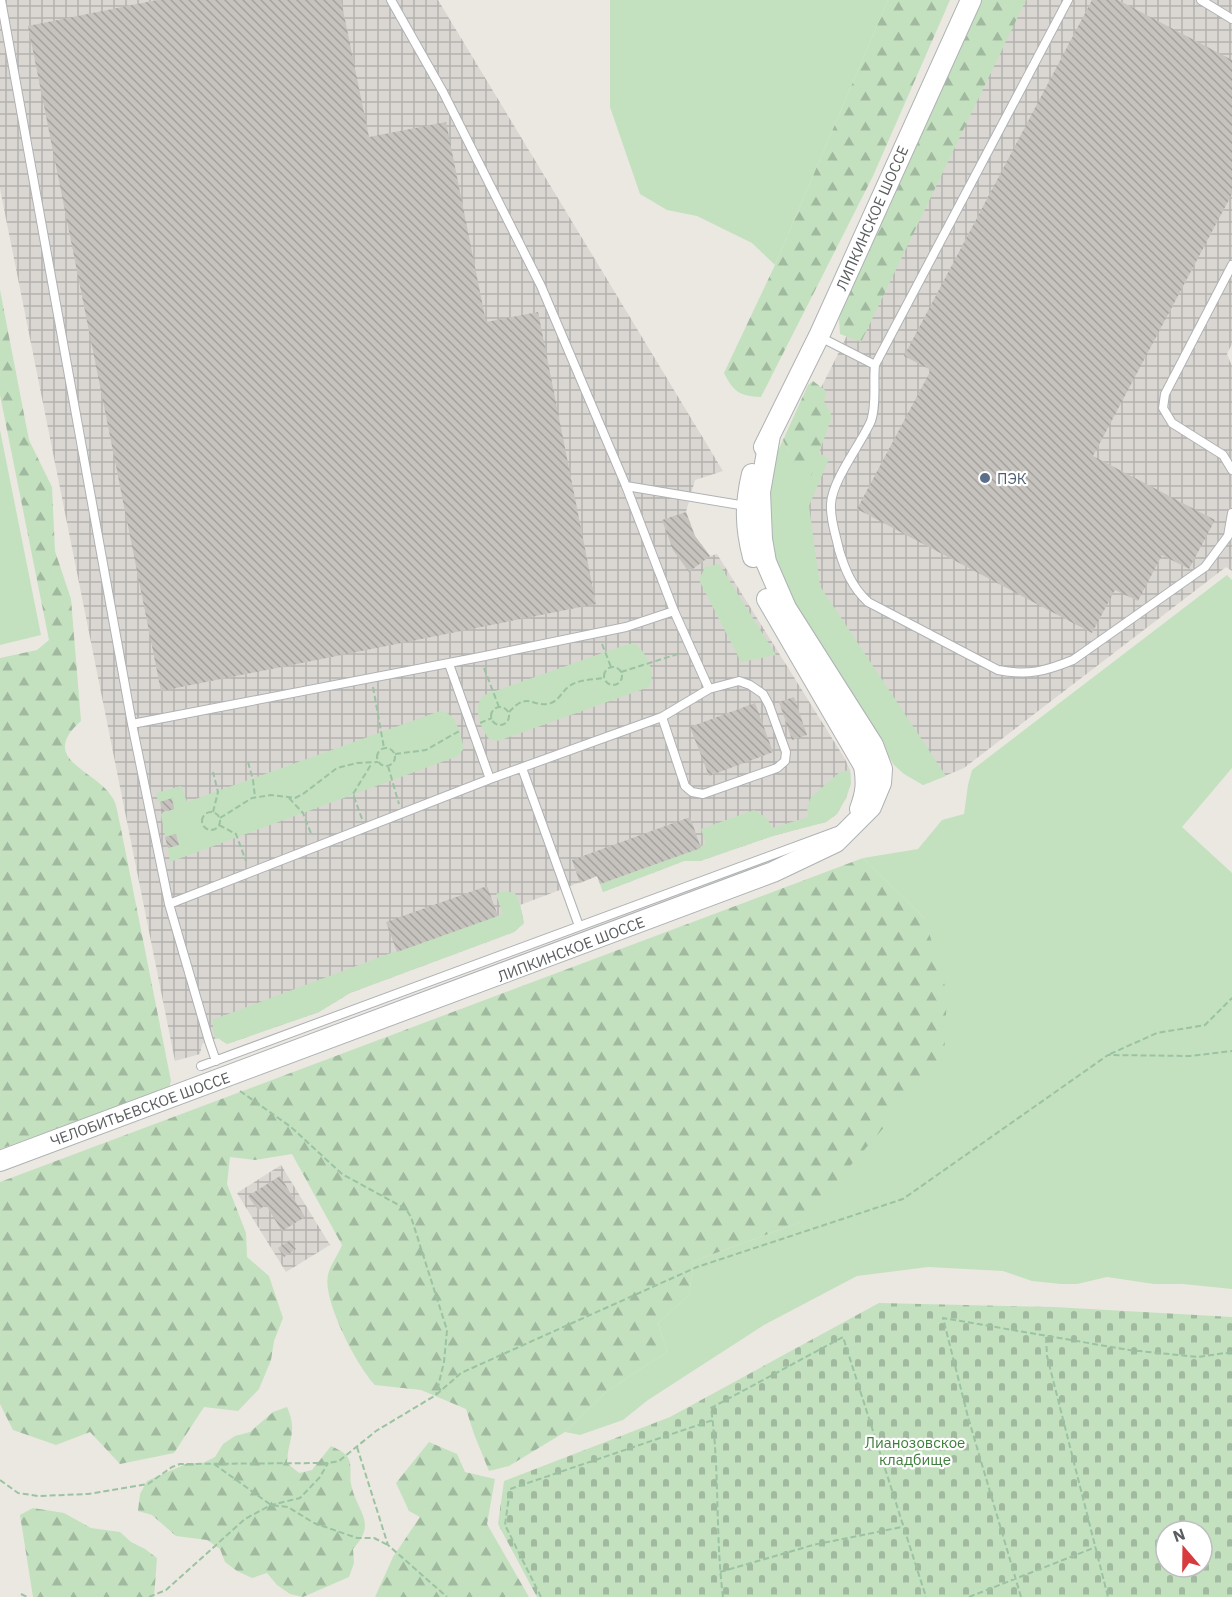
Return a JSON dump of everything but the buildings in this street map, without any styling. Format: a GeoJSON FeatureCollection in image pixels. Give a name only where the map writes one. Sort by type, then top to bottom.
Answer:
{"type":"FeatureCollection","features":[{"type":"Feature","properties":{"kind":"street","name":"ЛИПКИНСКОЕ ШОССЕ"},"geometry":{"type":"LineString","coordinates":[[853,825],[866,795],[864,766],[765,595],[750,545],[753,506],[760,492],[770,435],[819,336],[971,0]]}},
{"type":"Feature","properties":{"kind":"street","name":"ЛИПКИНСКОЕ ШОССЕ"},"geometry":{"type":"LineString","coordinates":[[281,1058],[773,872],[836,842],[870,807],[881,783],[882,769],[878,756],[786,608],[766,562],[753,506]]}},
{"type":"Feature","properties":{"kind":"street"},"geometry":{"type":"LineString","coordinates":[[854,746],[868,763],[877,794]]}},
{"type":"Feature","properties":{"kind":"street","name":"ЧЕЛОБИТЬЕВСКОЕ ШОССЕ"},"geometry":{"type":"LineString","coordinates":[[0,1161],[220,1070],[281,1058]]}},
{"type":"Feature","properties":{"kind":"lane"},"geometry":{"type":"LineString","coordinates":[[1,0],[132,723],[169,904],[209,1041],[220,1070]]}},
{"type":"Feature","properties":{"kind":"lane"},"geometry":{"type":"LineString","coordinates":[[391,0],[443,92],[542,286],[626,486],[674,611],[709,688]]}},
{"type":"Feature","properties":{"kind":"lane"},"geometry":{"type":"LineString","coordinates":[[1068,0],[875,365],[871,420],[837,485],[831,502],[834,530],[842,561],[857,592],[868,602],[998,670],[1022,674],[1036,673],[1073,660],[1204,567],[1230,538],[1232,513]]}},
{"type":"Feature","properties":{"kind":"lane"},"geometry":{"type":"LineString","coordinates":[[1201,0],[1232,19]]}},
{"type":"Feature","properties":{"kind":"lane"},"geometry":{"type":"LineString","coordinates":[[1232,265],[1165,394],[1163,408],[1172,423],[1222,455],[1232,470]]}},
{"type":"Feature","properties":{"kind":"lane"},"geometry":{"type":"LineString","coordinates":[[819,336],[875,365]]}},
{"type":"Feature","properties":{"kind":"lane"},"geometry":{"type":"LineString","coordinates":[[626,486],[753,506]]}},
{"type":"Feature","properties":{"kind":"lane"},"geometry":{"type":"LineString","coordinates":[[132,723],[449,664],[626,627],[674,611]]}},
{"type":"Feature","properties":{"kind":"lane"},"geometry":{"type":"LineString","coordinates":[[449,664],[490,779]]}},
{"type":"Feature","properties":{"kind":"lane"},"geometry":{"type":"LineString","coordinates":[[169,904],[490,779],[662,717],[709,688],[739,681],[750,685],[762,694],[769,705],[786,752],[785,761],[777,768],[703,794],[692,792],[686,786],[662,717]]}},
{"type":"Feature","properties":{"kind":"lane"},"geometry":{"type":"LineString","coordinates":[[522,768],[579,926]]}},
{"type":"Feature","properties":{"kind":"lane"},"geometry":{"type":"LineString","coordinates":[[201,1066],[220,1070],[579,926],[853,825]]}},
{"type":"Feature","properties":{"kind":"path"},"geometry":{"type":"LineString","coordinates":[[598,633],[611,667]]}},
{"type":"Feature","properties":{"kind":"path"},"geometry":{"type":"LineString","coordinates":[[621,672],[691,650]]}},
{"type":"Feature","properties":{"kind":"path"},"geometry":{"type":"LineString","coordinates":[[480,657],[499,707]]}},
{"type":"Feature","properties":{"kind":"path"},"geometry":{"type":"LineString","coordinates":[[611,667],[621,672],[620,681],[615,684],[609,684],[604,678],[604,672],[611,667]]}},
{"type":"Feature","properties":{"kind":"path"},"geometry":{"type":"LineString","coordinates":[[492,718],[497,724],[503,725],[509,719],[509,712],[519,702],[526,700],[547,704],[553,702],[573,684],[604,678]]}},
{"type":"Feature","properties":{"kind":"path"},"geometry":{"type":"LineString","coordinates":[[371,679],[384,748]]}},
{"type":"Feature","properties":{"kind":"path"},"geometry":{"type":"LineString","coordinates":[[492,718],[494,710],[499,707],[509,712]]}},
{"type":"Feature","properties":{"kind":"path"},"geometry":{"type":"LineString","coordinates":[[395,754],[426,750],[471,726],[492,718]]}},
{"type":"Feature","properties":{"kind":"path"},"geometry":{"type":"LineString","coordinates":[[213,812],[203,817],[204,826],[211,830],[219,825],[220,818],[244,801],[255,797],[271,795],[288,798],[303,794],[338,768],[357,763],[378,762],[383,766],[388,766],[395,760],[395,754],[390,749],[384,748]]}},
{"type":"Feature","properties":{"kind":"path"},"geometry":{"type":"LineString","coordinates":[[378,762],[378,754],[384,748]]}},
{"type":"Feature","properties":{"kind":"path"},"geometry":{"type":"LineString","coordinates":[[248,762],[254,780],[255,797]]}},
{"type":"Feature","properties":{"kind":"path"},"geometry":{"type":"LineString","coordinates":[[366,828],[353,794],[372,763]]}},
{"type":"Feature","properties":{"kind":"path"},"geometry":{"type":"LineString","coordinates":[[388,766],[402,814]]}},
{"type":"Feature","properties":{"kind":"path"},"geometry":{"type":"LineString","coordinates":[[213,772],[218,792],[213,812]]}},
{"type":"Feature","properties":{"kind":"path"},"geometry":{"type":"LineString","coordinates":[[288,798],[303,813],[316,847]]}},
{"type":"Feature","properties":{"kind":"path"},"geometry":{"type":"LineString","coordinates":[[213,812],[220,818]]}},
{"type":"Feature","properties":{"kind":"path"},"geometry":{"type":"LineString","coordinates":[[219,825],[236,834],[250,873]]}},
{"type":"Feature","properties":{"kind":"path"},"geometry":{"type":"LineString","coordinates":[[0,1480],[18,1493],[38,1496],[88,1494],[148,1484],[180,1464],[339,1461],[376,1431],[436,1395],[461,1373],[697,1267],[903,1199],[1108,1055],[1157,1032],[1205,1025],[1232,998]]}},
{"type":"Feature","properties":{"kind":"path"},"geometry":{"type":"LineString","coordinates":[[1108,1055],[1191,1056],[1232,1051]]}},
{"type":"Feature","properties":{"kind":"path"},"geometry":{"type":"LineString","coordinates":[[220,1070],[291,1127],[342,1174],[406,1209],[411,1217],[447,1330],[444,1362],[436,1395]]}},
{"type":"Feature","properties":{"kind":"path"},"geometry":{"type":"LineString","coordinates":[[1021,1597],[968,1417],[944,1318],[1129,1350],[1198,1357],[1232,1352]]}},
{"type":"Feature","properties":{"kind":"path"},"geometry":{"type":"LineString","coordinates":[[723,1597],[720,1572],[718,1473],[711,1408],[843,1337],[926,1597]]}},
{"type":"Feature","properties":{"kind":"path"},"geometry":{"type":"LineString","coordinates":[[1046,1337],[1047,1356],[1108,1597]]}},
{"type":"Feature","properties":{"kind":"path"},"geometry":{"type":"LineString","coordinates":[[542,1597],[505,1525],[510,1489],[713,1420]]}},
{"type":"Feature","properties":{"kind":"path"},"geometry":{"type":"LineString","coordinates":[[357,1446],[388,1545]]}},
{"type":"Feature","properties":{"kind":"path"},"geometry":{"type":"LineString","coordinates":[[213,1463],[271,1505],[288,1508],[314,1522],[357,1538],[374,1538],[388,1545],[447,1597]]}},
{"type":"Feature","properties":{"kind":"path"},"geometry":{"type":"LineString","coordinates":[[149,1597],[166,1590],[245,1519],[271,1505],[300,1498],[320,1477],[328,1463]]}},
{"type":"Feature","properties":{"kind":"path"},"geometry":{"type":"LineString","coordinates":[[720,1572],[813,1545],[902,1527]]}},
{"type":"Feature","properties":{"kind":"path"},"geometry":{"type":"LineString","coordinates":[[969,1597],[1096,1546]]}},
{"type":"Feature","properties":{"kind":"path"},"geometry":{"type":"LineString","coordinates":[[21,1594],[27,1597]]}},
{"type":"Feature","properties":{"kind":"shaded area"},"geometry":{"type":"Polygon","coordinates":[[[0,0],[438,0],[723,471],[695,480],[686,512],[695,536],[710,556],[717,554],[845,759],[850,770],[851,783],[837,814],[826,822],[776,835],[700,861],[684,861],[603,892],[597,876],[520,905],[524,923],[514,932],[350,993],[319,1012],[227,1044],[218,1038],[215,1039],[202,1044],[200,1054],[175,1061],[0,189],[0,0]]]}},
{"type":"Feature","properties":{"kind":"shaded area"},"geometry":{"type":"Polygon","coordinates":[[[1005,0],[1232,0],[1232,344],[1227,354],[1232,366],[1232,571],[1226,567],[964,768],[923,785],[790,591],[775,479],[841,348],[1005,0]]]}},
{"type":"Feature","properties":{"kind":"shaded area"},"geometry":{"type":"Polygon","coordinates":[[[281,1165],[330,1245],[286,1272],[237,1193],[281,1165]]]}},
{"type":"Feature","properties":{"kind":"green space"},"geometry":{"type":"Polygon","coordinates":[[[610,0],[888,0],[775,265],[752,243],[697,216],[667,210],[640,194],[610,107],[610,0]]]}},
{"type":"Feature","properties":{"kind":"green space"},"geometry":{"type":"Polygon","coordinates":[[[888,0],[950,0],[873,176],[761,397],[747,396],[734,389],[724,373],[775,265],[888,0]]]}},
{"type":"Feature","properties":{"kind":"green space"},"geometry":{"type":"Polygon","coordinates":[[[981,0],[1026,0],[861,342],[840,334],[839,319],[843,304],[981,0]]]}},
{"type":"Feature","properties":{"kind":"green space"},"geometry":{"type":"Polygon","coordinates":[[[0,290],[29,440],[52,487],[55,551],[71,599],[81,721],[69,734],[65,745],[67,755],[104,787],[116,807],[171,1081],[169,1088],[0,1149],[0,658],[37,650],[49,640],[0,395],[0,290]]]}},
{"type":"Feature","properties":{"kind":"green space"},"geometry":{"type":"Polygon","coordinates":[[[813,381],[826,391],[824,401],[832,416],[810,479],[793,461],[783,440],[808,385],[813,381]]]}},
{"type":"Feature","properties":{"kind":"green space"},"geometry":{"type":"Polygon","coordinates":[[[0,430],[41,635],[0,645],[0,430]]]}},
{"type":"Feature","properties":{"kind":"green space"},"geometry":{"type":"Polygon","coordinates":[[[783,440],[793,461],[810,478],[819,453],[829,459],[809,506],[820,586],[946,776],[923,785],[894,765],[786,593],[771,559],[767,504],[777,453],[783,440]]]}},
{"type":"Feature","properties":{"kind":"green space"},"geometry":{"type":"Polygon","coordinates":[[[719,564],[776,655],[741,662],[699,580],[705,567],[719,564]]]}},
{"type":"Feature","properties":{"kind":"green space"},"geometry":{"type":"Polygon","coordinates":[[[1227,575],[1232,580],[1232,768],[1182,827],[1232,873],[1232,1289],[1183,1284],[1154,1284],[1107,1277],[1077,1284],[1061,1284],[1032,1281],[1003,1271],[928,1267],[857,1276],[764,1325],[648,1400],[623,1420],[580,1435],[565,1432],[607,1391],[667,1352],[658,1323],[689,1295],[694,1261],[801,1222],[925,919],[863,858],[918,849],[942,820],[964,814],[972,770],[1227,575]]]}},
{"type":"Feature","properties":{"kind":"green space"},"geometry":{"type":"Polygon","coordinates":[[[628,644],[635,644],[639,647],[649,663],[652,676],[649,687],[498,741],[489,739],[480,723],[478,711],[478,705],[484,695],[628,644]]]}},
{"type":"Feature","properties":{"kind":"green space"},"geometry":{"type":"Polygon","coordinates":[[[440,711],[454,720],[459,730],[464,748],[458,756],[170,862],[168,848],[179,844],[176,834],[165,837],[161,814],[174,809],[172,799],[158,802],[156,793],[181,786],[187,802],[440,711]]]}},
{"type":"Feature","properties":{"kind":"green space"},"geometry":{"type":"Polygon","coordinates":[[[850,770],[851,783],[846,798],[837,814],[826,822],[776,835],[700,861],[684,861],[603,892],[600,884],[706,844],[701,829],[754,810],[767,818],[772,828],[808,817],[807,807],[811,797],[840,772],[850,770]]]}},
{"type":"Feature","properties":{"kind":"green space"},"geometry":{"type":"Polygon","coordinates":[[[863,858],[925,919],[947,993],[944,1059],[801,1222],[694,1261],[689,1295],[658,1323],[667,1352],[607,1391],[565,1432],[509,1466],[489,1471],[466,1409],[421,1390],[375,1385],[351,1349],[330,1300],[328,1275],[342,1245],[292,1154],[255,1160],[230,1157],[227,1184],[246,1233],[247,1257],[269,1276],[283,1318],[274,1341],[271,1360],[259,1389],[238,1411],[204,1407],[174,1453],[120,1464],[90,1432],[56,1445],[13,1430],[0,1404],[0,1182],[863,858]]]}},
{"type":"Feature","properties":{"kind":"green space"},"geometry":{"type":"Polygon","coordinates":[[[503,891],[515,893],[520,905],[524,923],[514,932],[350,993],[319,1012],[227,1044],[218,1038],[215,1039],[212,1020],[503,914],[496,894],[503,891]]]}},
{"type":"Feature","properties":{"kind":"green space","name":"Лианозовское кладбище"},"geometry":{"type":"Polygon","coordinates":[[[879,1303],[1054,1307],[1232,1317],[1232,1597],[537,1597],[498,1524],[504,1481],[670,1417],[879,1303]]]}},
{"type":"Feature","properties":{"kind":"green space"},"geometry":{"type":"Polygon","coordinates":[[[287,1407],[292,1429],[287,1463],[299,1473],[312,1470],[331,1446],[344,1453],[350,1463],[351,1484],[365,1524],[364,1532],[353,1549],[354,1563],[349,1577],[303,1597],[290,1594],[277,1585],[267,1573],[252,1578],[237,1571],[225,1562],[220,1549],[207,1540],[176,1536],[152,1515],[138,1511],[140,1494],[147,1481],[188,1463],[203,1463],[215,1457],[223,1444],[235,1436],[250,1432],[273,1412],[287,1407]]]}},
{"type":"Feature","properties":{"kind":"green space"},"geometry":{"type":"Polygon","coordinates":[[[429,1442],[457,1454],[465,1472],[495,1479],[487,1524],[529,1597],[375,1597],[393,1557],[420,1517],[409,1511],[396,1483],[429,1442]]]}},
{"type":"Feature","properties":{"kind":"green space"},"geometry":{"type":"Polygon","coordinates":[[[33,1508],[64,1513],[91,1528],[120,1532],[131,1542],[145,1549],[157,1558],[154,1597],[33,1597],[20,1515],[33,1508]]]}},
{"type":"Feature","properties":{"kind":"place","name":"ПЭК"},"geometry":{"type":"Point","coordinates":[985,478]}}]}
